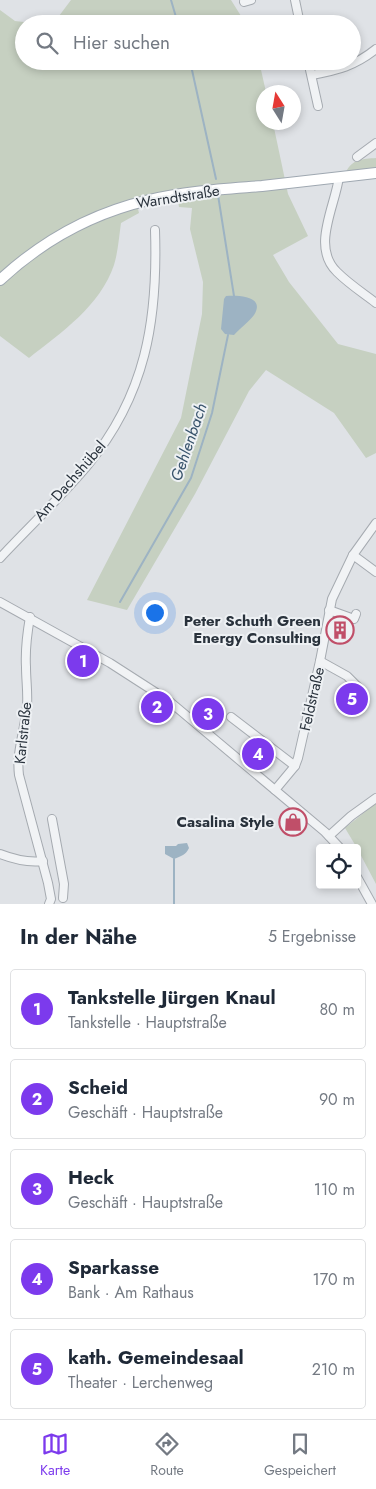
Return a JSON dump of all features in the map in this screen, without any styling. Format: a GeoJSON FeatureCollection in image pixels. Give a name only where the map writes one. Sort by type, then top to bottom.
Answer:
{"type":"FeatureCollection","features":[{"type":"Feature","properties":{"kind":"main road","name":"Warndtstraße"},"geometry":{"type":"LineString","coordinates":[[0,280],[26,258],[64,232],[112,210],[167,196],[376,173]]}},
{"type":"Feature","properties":{"kind":"street"},"geometry":{"type":"LineString","coordinates":[[295,0],[298,15]]}},
{"type":"Feature","properties":{"kind":"street"},"geometry":{"type":"LineString","coordinates":[[361,60],[376,49]]}},
{"type":"Feature","properties":{"kind":"street"},"geometry":{"type":"LineString","coordinates":[[311,70],[318,106]]}},
{"type":"Feature","properties":{"kind":"street"},"geometry":{"type":"LineString","coordinates":[[312,75],[333,70]]}},
{"type":"Feature","properties":{"kind":"street"},"geometry":{"type":"LineString","coordinates":[[357,157],[376,143]]}},
{"type":"Feature","properties":{"kind":"street"},"geometry":{"type":"LineString","coordinates":[[339,177],[325,233],[325,253],[336,271],[376,303]]}},
{"type":"Feature","properties":{"kind":"street","name":"Am Dachshübel"},"geometry":{"type":"LineString","coordinates":[[0,558],[87,465],[106,441],[132,393],[142,368],[154,304],[155,230]]}},
{"type":"Feature","properties":{"kind":"street"},"geometry":{"type":"LineString","coordinates":[[146,251],[156,251]]}},
{"type":"Feature","properties":{"kind":"street","name":"Feldstraße"},"geometry":{"type":"LineString","coordinates":[[275,790],[295,766],[300,751],[335,592],[352,555],[376,523]]}},
{"type":"Feature","properties":{"kind":"street"},"geometry":{"type":"LineString","coordinates":[[352,555],[376,572]]}},
{"type":"Feature","properties":{"kind":"street"},"geometry":{"type":"LineString","coordinates":[[0,602],[30,617],[146,685],[176,706],[336,844]]}},
{"type":"Feature","properties":{"kind":"street"},"geometry":{"type":"LineString","coordinates":[[330,610],[354,618],[356,614]]}},
{"type":"Feature","properties":{"kind":"street","name":"Karlstraße"},"geometry":{"type":"LineString","coordinates":[[30,617],[26,640],[27,703],[18,765],[43,861],[50,902]]}},
{"type":"Feature","properties":{"kind":"street"},"geometry":{"type":"LineString","coordinates":[[320,661],[347,676],[360,689]]}},
{"type":"Feature","properties":{"kind":"street"},"geometry":{"type":"LineString","coordinates":[[231,717],[295,766]]}},
{"type":"Feature","properties":{"kind":"street"},"geometry":{"type":"LineString","coordinates":[[329,836],[351,816],[376,798]]}},
{"type":"Feature","properties":{"kind":"street"},"geometry":{"type":"LineString","coordinates":[[52,819],[64,884],[63,898]]}},
{"type":"Feature","properties":{"kind":"street"},"geometry":{"type":"LineString","coordinates":[[0,854],[18,860],[43,861]]}},
{"type":"Feature","properties":{"kind":"street"},"geometry":{"type":"LineString","coordinates":[[361,884],[372,904]]}},
{"type":"Feature","properties":{"kind":"street"},"geometry":{"type":"LineString","coordinates":[[50,902],[63,898]]}},
{"type":"Feature","properties":{"kind":"street"},"geometry":{"type":"LineString","coordinates":[[63,898],[70,904]]}},
{"type":"Feature","properties":{"kind":"green space"},"geometry":{"type":"Polygon","coordinates":[[[71,0],[231,0],[240,15],[60,15],[71,0]]]}},
{"type":"Feature","properties":{"kind":"green space"},"geometry":{"type":"Polygon","coordinates":[[[0,10],[15,21],[15,70],[261,70],[264,85],[256,85],[256,130],[274,130],[288,194],[308,236],[273,255],[289,282],[338,344],[376,354],[376,453],[366,458],[334,413],[266,370],[249,391],[195,494],[127,610],[87,600],[181,418],[202,314],[203,282],[190,229],[192,208],[179,207],[177,190],[110,208],[0,276],[0,10]]]}},
{"type":"Feature","properties":{"kind":"green space"},"geometry":{"type":"Polygon","coordinates":[[[376,158],[376,168],[346,172],[351,164],[355,162],[362,159],[376,158]]]}},
{"type":"Feature","properties":{"kind":"green space"},"geometry":{"type":"Polygon","coordinates":[[[137,205],[139,213],[121,223],[114,265],[108,280],[90,306],[79,317],[29,358],[0,336],[0,284],[65,234],[137,205]]]}},
{"type":"Feature","properties":{"kind":"green space"},"geometry":{"type":"Polygon","coordinates":[[[376,803],[376,884],[361,856],[361,844],[355,844],[345,828],[376,803]]]}},
{"type":"Feature","properties":{"kind":"water"},"geometry":{"type":"Polygon","coordinates":[[[226,296],[249,298],[254,300],[256,304],[257,309],[254,315],[234,335],[225,334],[221,329],[224,299],[226,296]]]}},
{"type":"Feature","properties":{"kind":"water"},"geometry":{"type":"Polygon","coordinates":[[[187,843],[189,848],[181,856],[174,859],[165,854],[165,846],[187,843]]]}},
{"type":"Feature","properties":{"kind":"waterway","name":"Gehlenbach"},"geometry":{"type":"LineString","coordinates":[[171,0],[175,15]]}},
{"type":"Feature","properties":{"kind":"waterway","name":"Gehlenbach"},"geometry":{"type":"LineString","coordinates":[[192,70],[216,179]]}},
{"type":"Feature","properties":{"kind":"waterway","name":"Gehlenbach"},"geometry":{"type":"LineString","coordinates":[[218,195],[234,296]]}},
{"type":"Feature","properties":{"kind":"waterway","name":"Gehlenbach"},"geometry":{"type":"LineString","coordinates":[[120,602],[191,478],[212,413],[228,335]]}},
{"type":"Feature","properties":{"kind":"waterway","name":"Gehlenbach"},"geometry":{"type":"LineString","coordinates":[[174,859],[174,904]]}},
{"type":"Feature","properties":{"kind":"place","name":"Peter Schuth Green Energy Consulting"},"geometry":{"type":"Point","coordinates":[340,630]}},
{"type":"Feature","properties":{"kind":"place","name":"Tankstelle Jürgen Knaul"},"geometry":{"type":"Point","coordinates":[83,661]}},
{"type":"Feature","properties":{"kind":"place","name":"kath. Gemeindesaal"},"geometry":{"type":"Point","coordinates":[352,699]}},
{"type":"Feature","properties":{"kind":"place","name":"Scheid"},"geometry":{"type":"Point","coordinates":[157,707]}},
{"type":"Feature","properties":{"kind":"place","name":"Heck"},"geometry":{"type":"Point","coordinates":[208,714]}},
{"type":"Feature","properties":{"kind":"place","name":"Sparkasse"},"geometry":{"type":"Point","coordinates":[258,754]}},
{"type":"Feature","properties":{"kind":"place","name":"Casalina Style"},"geometry":{"type":"Point","coordinates":[293,822]}}]}
